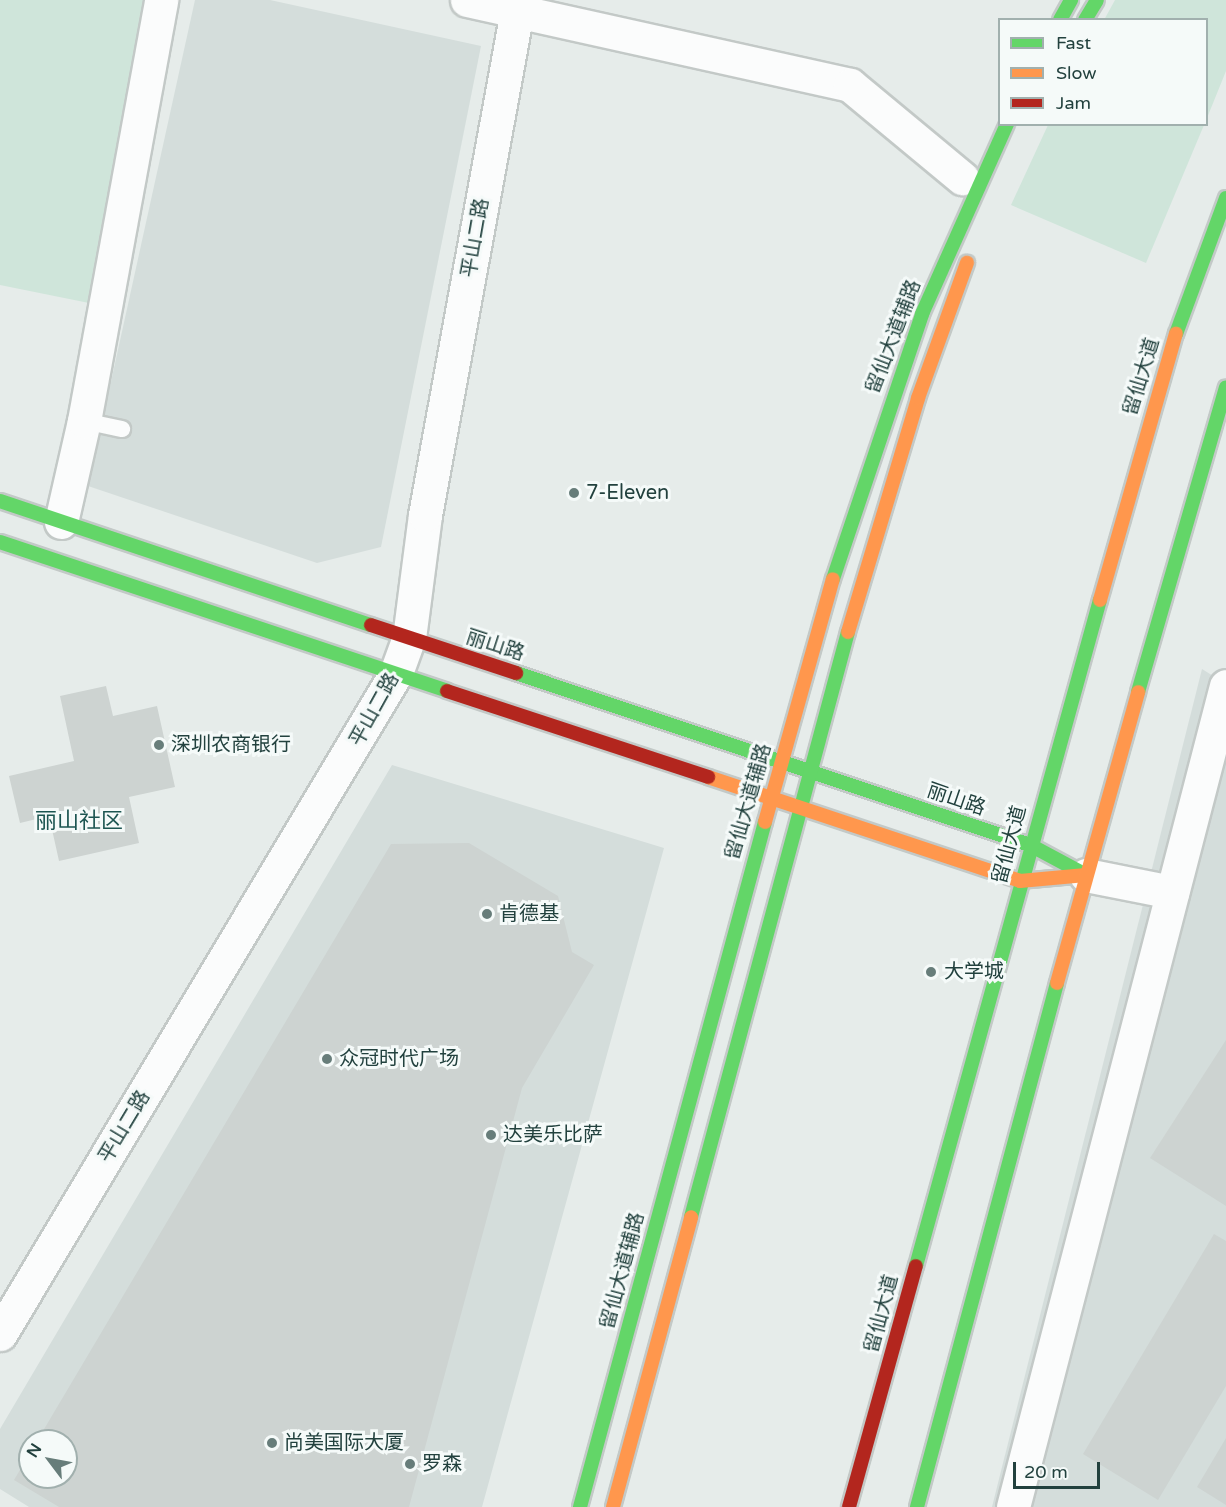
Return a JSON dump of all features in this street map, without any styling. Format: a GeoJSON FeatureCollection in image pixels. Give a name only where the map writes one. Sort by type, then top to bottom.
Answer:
{"type":"FeatureCollection","features":[{"type":"Feature","properties":{"kind":"main road"},"geometry":{"type":"LineString","coordinates":[[1061,18],[1071,0]]}},
{"type":"Feature","properties":{"kind":"main road"},"geometry":{"type":"LineString","coordinates":[[1086,18],[1096,0]]}},
{"type":"Feature","properties":{"kind":"main road","name":"留仙大道辅路"},"geometry":{"type":"LineString","coordinates":[[580,1507],[770,798],[868,464],[914,335],[1006,126]]}},
{"type":"Feature","properties":{"kind":"main road","name":"留仙大道"},"geometry":{"type":"LineString","coordinates":[[849,1507],[1020,880],[1169,353],[1226,198]]}},
{"type":"Feature","properties":{"kind":"main road","name":"留仙大道辅路"},"geometry":{"type":"LineString","coordinates":[[613,1507],[799,808],[918,398],[975,245]]}},
{"type":"Feature","properties":{"kind":"main road"},"geometry":{"type":"LineString","coordinates":[[917,1507],[1086,874],[1226,387]]}},
{"type":"Feature","properties":{"kind":"main road","name":"丽山路"},"geometry":{"type":"LineString","coordinates":[[0,501],[1030,845],[1086,874]]}},
{"type":"Feature","properties":{"kind":"main road"},"geometry":{"type":"LineString","coordinates":[[0,542],[1020,880],[1086,874]]}},
{"type":"Feature","properties":{"kind":"street"},"geometry":{"type":"LineString","coordinates":[[61,522],[84,421],[161,0]]}},
{"type":"Feature","properties":{"kind":"street"},"geometry":{"type":"LineString","coordinates":[[467,0],[518,5],[850,85],[962,178]]}},
{"type":"Feature","properties":{"kind":"street","name":"平山二路"},"geometry":{"type":"LineString","coordinates":[[0,1334],[396,673],[409,638],[425,515],[518,5]]}},
{"type":"Feature","properties":{"kind":"street"},"geometry":{"type":"LineString","coordinates":[[1012,1507],[1226,686]]}},
{"type":"Feature","properties":{"kind":"street"},"geometry":{"type":"LineString","coordinates":[[1086,874],[1172,892]]}},
{"type":"Feature","properties":{"kind":"lane"},"geometry":{"type":"LineString","coordinates":[[84,421],[122,429]]}},
{"type":"Feature","properties":{"kind":"shaded area"},"geometry":{"type":"Polygon","coordinates":[[[195,0],[270,0],[481,46],[381,547],[317,563],[88,486],[195,0]]]}},
{"type":"Feature","properties":{"kind":"shaded area"},"geometry":{"type":"Polygon","coordinates":[[[1202,669],[1226,684],[1226,1507],[992,1507],[1202,669]]]}},
{"type":"Feature","properties":{"kind":"shaded area"},"geometry":{"type":"Polygon","coordinates":[[[392,765],[664,848],[482,1507],[29,1507],[0,1489],[0,1429],[392,765]]]}},
{"type":"Feature","properties":{"kind":"green space"},"geometry":{"type":"Polygon","coordinates":[[[0,0],[147,0],[89,303],[0,285],[0,0]]]}},
{"type":"Feature","properties":{"kind":"green space"},"geometry":{"type":"Polygon","coordinates":[[[1115,0],[1226,0],[1226,71],[1208,116],[1208,18],[1105,18],[1115,0]]]}},
{"type":"Feature","properties":{"kind":"green space"},"geometry":{"type":"Polygon","coordinates":[[[1048,126],[1204,126],[1146,263],[1011,205],[1048,126]]]}},
{"type":"Feature","properties":{"kind":"building"},"geometry":{"type":"Polygon","coordinates":[[[106,686],[113,716],[157,706],[175,787],[129,797],[139,843],[59,861],[49,816],[20,823],[9,776],[74,761],[60,696],[106,686]]]}},
{"type":"Feature","properties":{"kind":"building"},"geometry":{"type":"Polygon","coordinates":[[[469,843],[558,896],[572,952],[594,965],[522,1088],[409,1507],[59,1507],[29,1489],[78,1489],[78,1429],[44,1429],[391,844],[469,843]]]}},
{"type":"Feature","properties":{"kind":"building"},"geometry":{"type":"Polygon","coordinates":[[[1226,1040],[1226,1206],[1150,1158],[1226,1040]]]}},
{"type":"Feature","properties":{"kind":"building"},"geometry":{"type":"Polygon","coordinates":[[[1214,1234],[1226,1241],[1226,1386],[1158,1500],[1083,1454],[1214,1234]]]}},
{"type":"Feature","properties":{"kind":"building"},"geometry":{"type":"Polygon","coordinates":[[[1226,1438],[1226,1505],[1197,1487],[1226,1438]]]}},
{"type":"Feature","properties":{"kind":"traffic: fast"},"geometry":{"type":"LineString","coordinates":[[1061,18],[1071,0]]}},
{"type":"Feature","properties":{"kind":"traffic: fast"},"geometry":{"type":"LineString","coordinates":[[1086,18],[1097,0]]}},
{"type":"Feature","properties":{"kind":"traffic: fast"},"geometry":{"type":"LineString","coordinates":[[833,579],[922,314],[1006,126]]}},
{"type":"Feature","properties":{"kind":"traffic: fast"},"geometry":{"type":"LineString","coordinates":[[1176,334],[1226,198]]}},
{"type":"Feature","properties":{"kind":"traffic: fast"},"geometry":{"type":"LineString","coordinates":[[1138,692],[1226,387]]}},
{"type":"Feature","properties":{"kind":"traffic: fast"},"geometry":{"type":"LineString","coordinates":[[0,501],[371,625]]}},
{"type":"Feature","properties":{"kind":"traffic: fast"},"geometry":{"type":"LineString","coordinates":[[0,542],[447,691]]}},
{"type":"Feature","properties":{"kind":"traffic: fast"},"geometry":{"type":"LineString","coordinates":[[916,1266],[1100,600]]}},
{"type":"Feature","properties":{"kind":"traffic: fast"},"geometry":{"type":"LineString","coordinates":[[691,1217],[848,632]]}},
{"type":"Feature","properties":{"kind":"traffic: fast"},"geometry":{"type":"LineString","coordinates":[[516,673],[1030,845],[1086,875]]}},
{"type":"Feature","properties":{"kind":"traffic: fast"},"geometry":{"type":"LineString","coordinates":[[580,1507],[765,822]]}},
{"type":"Feature","properties":{"kind":"traffic: fast"},"geometry":{"type":"LineString","coordinates":[[917,1507],[1057,983]]}},
{"type":"Feature","properties":{"kind":"traffic: slow"},"geometry":{"type":"LineString","coordinates":[[848,632],[918,398],[967,263]]}},
{"type":"Feature","properties":{"kind":"traffic: slow"},"geometry":{"type":"LineString","coordinates":[[1100,600],[1176,334]]}},
{"type":"Feature","properties":{"kind":"traffic: slow"},"geometry":{"type":"LineString","coordinates":[[765,822],[833,579]]}},
{"type":"Feature","properties":{"kind":"traffic: slow"},"geometry":{"type":"LineString","coordinates":[[1057,983],[1138,692]]}},
{"type":"Feature","properties":{"kind":"traffic: slow"},"geometry":{"type":"LineString","coordinates":[[708,777],[1020,881],[1086,875]]}},
{"type":"Feature","properties":{"kind":"traffic: slow"},"geometry":{"type":"LineString","coordinates":[[613,1507],[691,1217]]}},
{"type":"Feature","properties":{"kind":"traffic: jam"},"geometry":{"type":"LineString","coordinates":[[371,625],[516,673]]}},
{"type":"Feature","properties":{"kind":"traffic: jam"},"geometry":{"type":"LineString","coordinates":[[447,691],[708,777]]}},
{"type":"Feature","properties":{"kind":"traffic: jam"},"geometry":{"type":"LineString","coordinates":[[849,1507],[916,1266]]}},
{"type":"Feature","properties":{"kind":"place","name":"7-Eleven"},"geometry":{"type":"Point","coordinates":[574,493]}},
{"type":"Feature","properties":{"kind":"place","name":"深圳农商银行"},"geometry":{"type":"Point","coordinates":[159,745]}},
{"type":"Feature","properties":{"kind":"place","name":"肯德基"},"geometry":{"type":"Point","coordinates":[487,914]}},
{"type":"Feature","properties":{"kind":"place","name":"大学城"},"geometry":{"type":"Point","coordinates":[931,972]}},
{"type":"Feature","properties":{"kind":"place","name":"众冠时代广场"},"geometry":{"type":"Point","coordinates":[327,1059]}},
{"type":"Feature","properties":{"kind":"place","name":"达美乐比萨"},"geometry":{"type":"Point","coordinates":[491,1135]}},
{"type":"Feature","properties":{"kind":"place","name":"尚美国际大厦"},"geometry":{"type":"Point","coordinates":[272,1443]}},
{"type":"Feature","properties":{"kind":"place","name":"罗森"},"geometry":{"type":"Point","coordinates":[410,1464]}},
{"type":"Feature","properties":{"kind":"district","name":"丽山社区"},"geometry":{"type":"Point","coordinates":[79,822]}}]}
